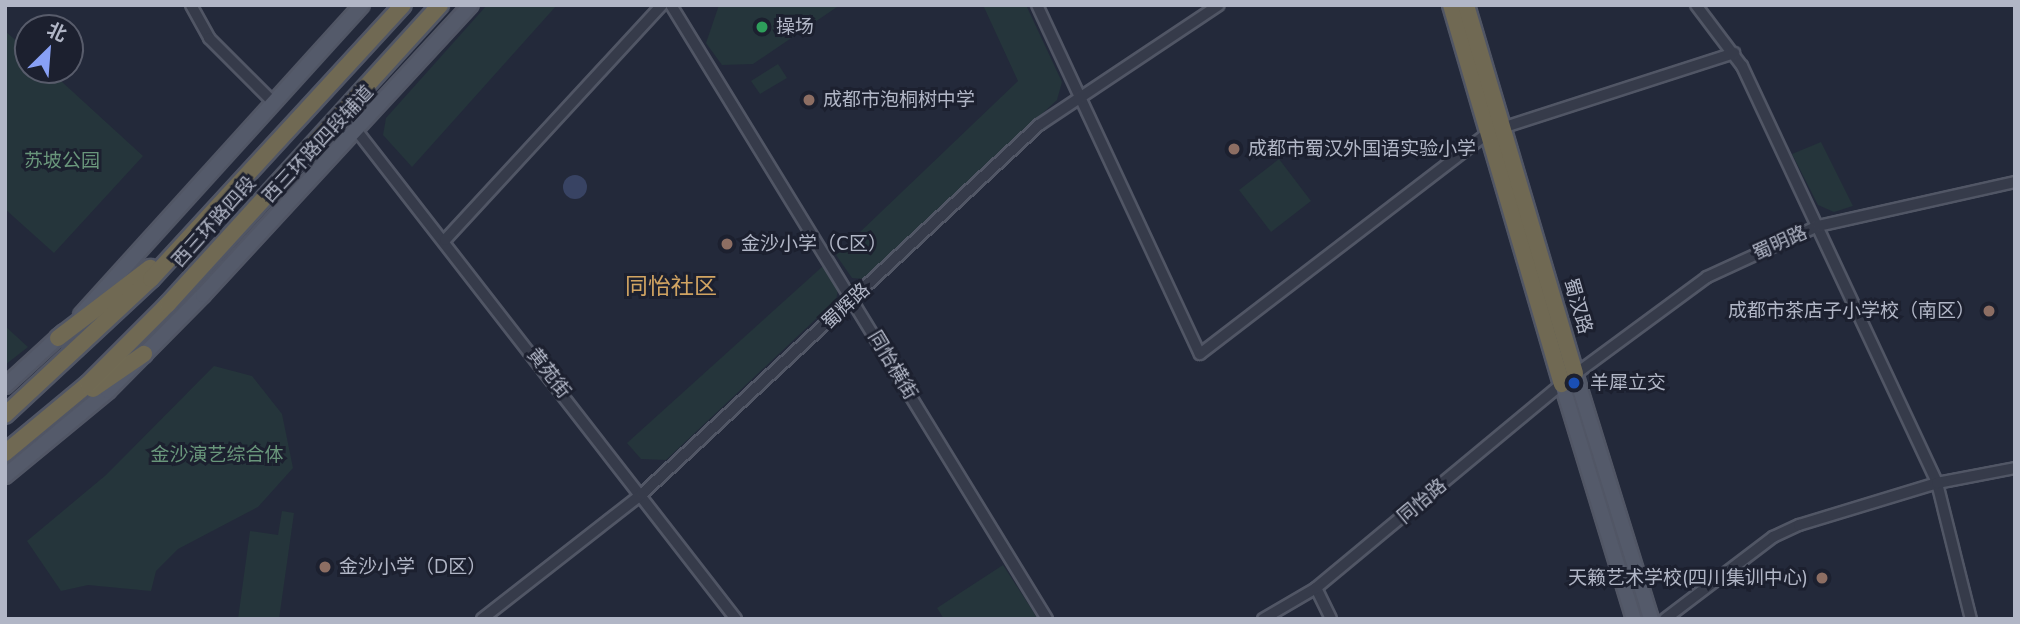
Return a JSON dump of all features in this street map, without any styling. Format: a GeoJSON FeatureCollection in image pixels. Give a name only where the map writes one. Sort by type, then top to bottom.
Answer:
{"type":"FeatureCollection","features":[{"type":"Feature","properties":{"kind":"highway","name":"西三环路四段"},"geometry":{"type":"LineString","coordinates":[[5,415],[69,361],[185,242],[403,5]]}},
{"type":"Feature","properties":{"kind":"highway","name":"西三环路四段"},"geometry":{"type":"LineString","coordinates":[[5,453],[39,425],[168,303],[440,5]]}},
{"type":"Feature","properties":{"kind":"highway","name":"蜀汉路"},"geometry":{"type":"LineString","coordinates":[[1451,5],[1498,129],[1575,373]]}},
{"type":"Feature","properties":{"kind":"highway","name":"蜀汉路"},"geometry":{"type":"LineString","coordinates":[[1469,10],[1562,384]]}},
{"type":"Feature","properties":{"kind":"highway"},"geometry":{"type":"LineString","coordinates":[[58,338],[185,242]]}},
{"type":"Feature","properties":{"kind":"highway"},"geometry":{"type":"LineString","coordinates":[[39,425],[144,354]]}},
{"type":"Feature","properties":{"kind":"main road"},"geometry":{"type":"LineString","coordinates":[[5,386],[58,338],[362,5]]}},
{"type":"Feature","properties":{"kind":"main road","name":"西三环路四段辅道"},"geometry":{"type":"LineString","coordinates":[[5,476],[144,354],[357,131],[471,5]]}},
{"type":"Feature","properties":{"kind":"main road","name":"蜀汉路"},"geometry":{"type":"LineString","coordinates":[[1575,373],[1651,619]]}},
{"type":"Feature","properties":{"kind":"main road","name":"蜀汉路"},"geometry":{"type":"LineString","coordinates":[[1562,384],[1634,619]]}},
{"type":"Feature","properties":{"kind":"street"},"geometry":{"type":"LineString","coordinates":[[191,5],[208,38],[272,102]]}},
{"type":"Feature","properties":{"kind":"street"},"geometry":{"type":"LineString","coordinates":[[445,240],[662,5]]}},
{"type":"Feature","properties":{"kind":"street","name":"同怡横街"},"geometry":{"type":"LineString","coordinates":[[671,5],[1047,619]]}},
{"type":"Feature","properties":{"kind":"street"},"geometry":{"type":"LineString","coordinates":[[1037,5],[1200,354],[1498,129],[1734,53]]}},
{"type":"Feature","properties":{"kind":"street","name":"蜀辉路"},"geometry":{"type":"LineString","coordinates":[[482,619],[642,494],[1079,95],[1219,5]]}},
{"type":"Feature","properties":{"kind":"street"},"geometry":{"type":"LineString","coordinates":[[1696,5],[1734,53],[1818,226],[1937,483],[1971,619]]}},
{"type":"Feature","properties":{"kind":"street","name":"黄苑街"},"geometry":{"type":"LineString","coordinates":[[357,131],[445,240],[736,619]]}},
{"type":"Feature","properties":{"kind":"street","name":"蜀明路"},"geometry":{"type":"LineString","coordinates":[[1575,373],[1707,277],[1818,226],[2015,182]]}},
{"type":"Feature","properties":{"kind":"street","name":"同怡路"},"geometry":{"type":"LineString","coordinates":[[1263,619],[1316,588],[1575,373]]}},
{"type":"Feature","properties":{"kind":"street"},"geometry":{"type":"LineString","coordinates":[[1665,619],[1773,537],[1937,483],[2015,468]]}},
{"type":"Feature","properties":{"kind":"street"},"geometry":{"type":"LineString","coordinates":[[1316,588],[1331,619]]}},
{"type":"Feature","properties":{"kind":"green space"},"geometry":{"type":"Polygon","coordinates":[[[487,5],[557,5],[412,167],[383,135],[386,118],[487,5]]]}},
{"type":"Feature","properties":{"kind":"green space","name":"操场"},"geometry":{"type":"Polygon","coordinates":[[[719,5],[840,5],[753,64],[722,65],[706,43],[719,5]]]}},
{"type":"Feature","properties":{"kind":"green space"},"geometry":{"type":"Polygon","coordinates":[[[983,5],[1026,5],[1062,82],[1057,100],[863,279],[852,278],[836,255],[1018,81],[983,5]]]}},
{"type":"Feature","properties":{"kind":"green space","name":"苏坡公园"},"geometry":{"type":"Polygon","coordinates":[[[5,31],[14,39],[14,84],[64,84],[143,156],[54,253],[5,209],[5,31]]]}},
{"type":"Feature","properties":{"kind":"green space"},"geometry":{"type":"Polygon","coordinates":[[[778,64],[787,78],[760,94],[751,81],[778,64]]]}},
{"type":"Feature","properties":{"kind":"green space"},"geometry":{"type":"Polygon","coordinates":[[[1821,142],[1853,206],[1834,212],[1818,205],[1792,154],[1821,142]]]}},
{"type":"Feature","properties":{"kind":"green space"},"geometry":{"type":"Polygon","coordinates":[[[1279,159],[1311,201],[1271,232],[1239,190],[1279,159]]]}},
{"type":"Feature","properties":{"kind":"green space"},"geometry":{"type":"Polygon","coordinates":[[[823,266],[838,290],[836,300],[666,460],[641,459],[627,443],[823,266]]]}},
{"type":"Feature","properties":{"kind":"green space"},"geometry":{"type":"Polygon","coordinates":[[[5,326],[28,347],[5,365],[5,326]]]}},
{"type":"Feature","properties":{"kind":"green space","name":"金沙演艺综合体"},"geometry":{"type":"Polygon","coordinates":[[[214,366],[252,376],[282,414],[293,468],[258,507],[178,549],[156,571],[151,591],[88,585],[61,591],[27,541],[106,475],[214,366]]]}},
{"type":"Feature","properties":{"kind":"green space"},"geometry":{"type":"Polygon","coordinates":[[[282,511],[294,513],[279,619],[238,619],[250,531],[278,535],[282,511]]]}},
{"type":"Feature","properties":{"kind":"green space"},"geometry":{"type":"Polygon","coordinates":[[[1003,565],[1038,619],[944,619],[937,608],[1003,565]]]}},
{"type":"Feature","properties":{"kind":"water"},"geometry":{"type":"Polygon","coordinates":[[[575,175],[586,182],[587,187],[580,198],[575,199],[564,192],[563,187],[570,176],[575,175]]]}},
{"type":"Feature","properties":{"kind":"place","name":"操场"},"geometry":{"type":"Point","coordinates":[762,27]}},
{"type":"Feature","properties":{"kind":"place","name":"成都市泡桐树中学"},"geometry":{"type":"Point","coordinates":[809,100]}},
{"type":"Feature","properties":{"kind":"place","name":"成都市蜀汉外国语实验小学"},"geometry":{"type":"Point","coordinates":[1234,149]}},
{"type":"Feature","properties":{"kind":"place","name":"金沙小学（C区）"},"geometry":{"type":"Point","coordinates":[727,244]}},
{"type":"Feature","properties":{"kind":"place","name":"成都市茶店子小学校（南区）"},"geometry":{"type":"Point","coordinates":[1989,311]}},
{"type":"Feature","properties":{"kind":"place","name":"羊犀立交"},"geometry":{"type":"Point","coordinates":[1574,383]}},
{"type":"Feature","properties":{"kind":"place","name":"金沙小学（D区）"},"geometry":{"type":"Point","coordinates":[325,567]}},
{"type":"Feature","properties":{"kind":"place","name":"天籁艺术学校(四川集训中心)"},"geometry":{"type":"Point","coordinates":[1822,578]}},
{"type":"Feature","properties":{"kind":"district","name":"同怡社区"},"geometry":{"type":"Point","coordinates":[671,286]}}]}
